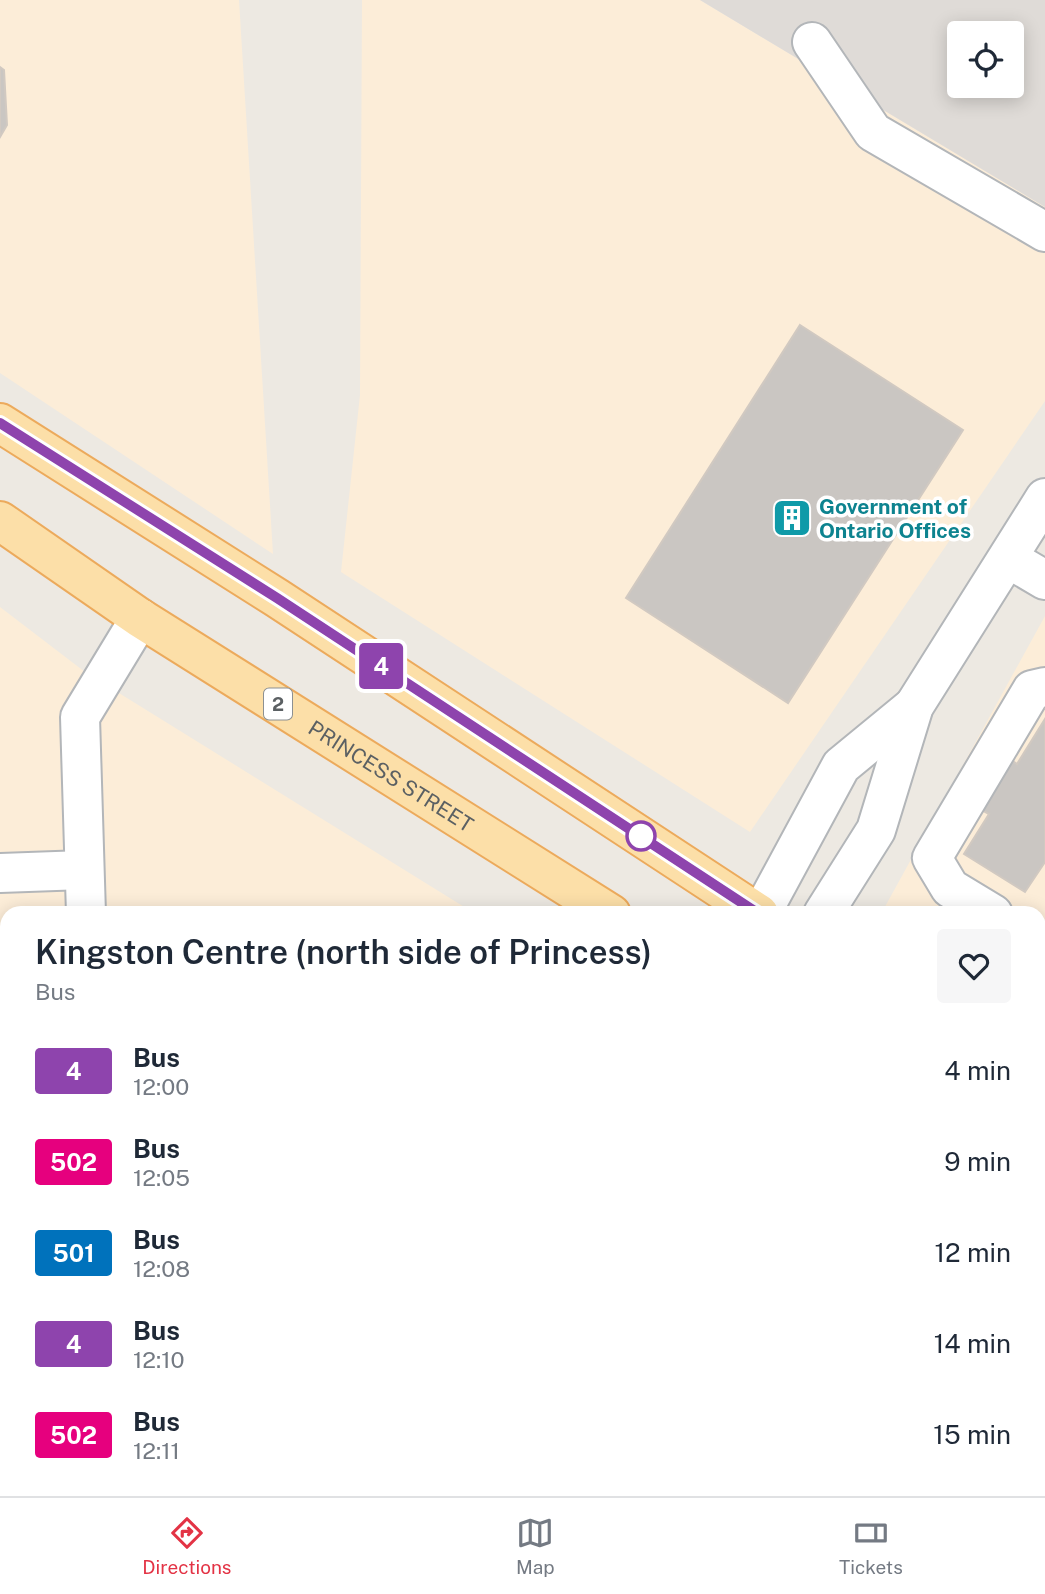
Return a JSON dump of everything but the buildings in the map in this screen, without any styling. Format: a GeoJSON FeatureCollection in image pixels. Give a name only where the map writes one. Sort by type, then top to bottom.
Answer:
{"type":"FeatureCollection","features":[{"type":"Feature","properties":{"kind":"main road"},"geometry":{"type":"LineString","coordinates":[[0,423],[277,598],[748,906]]}},
{"type":"Feature","properties":{"kind":"main road","name":"PRINCESS STREET"},"geometry":{"type":"LineString","coordinates":[[0,521],[140,618],[568,897],[591,906]]}},
{"type":"Feature","properties":{"kind":"street"},"geometry":{"type":"LineString","coordinates":[[812,42],[873,132],[1045,232]]}},
{"type":"Feature","properties":{"kind":"street"},"geometry":{"type":"LineString","coordinates":[[828,906],[876,830],[914,706],[1045,498]]}},
{"type":"Feature","properties":{"kind":"street"},"geometry":{"type":"LineString","coordinates":[[1009,559],[1045,580]]}},
{"type":"Feature","properties":{"kind":"street"},"geometry":{"type":"LineString","coordinates":[[86,906],[79,717],[140,618]]}},
{"type":"Feature","properties":{"kind":"street"},"geometry":{"type":"LineString","coordinates":[[980,906],[950,888],[932,858],[1032,690],[1045,687]]}},
{"type":"Feature","properties":{"kind":"street"},"geometry":{"type":"LineString","coordinates":[[764,906],[841,766],[914,706]]}},
{"type":"Feature","properties":{"kind":"street"},"geometry":{"type":"LineString","coordinates":[[0,873],[85,870]]}},
{"type":"Feature","properties":{"kind":"shaded area"},"geometry":{"type":"Polygon","coordinates":[[[0,0],[239,0],[273,554],[0,373],[0,0]]]}},
{"type":"Feature","properties":{"kind":"shaded area"},"geometry":{"type":"Polygon","coordinates":[[[362,0],[700,0],[1045,207],[1045,401],[750,832],[341,572],[360,395],[362,0]]]}},
{"type":"Feature","properties":{"kind":"shaded area"},"geometry":{"type":"Polygon","coordinates":[[[700,0],[1045,0],[1045,207],[700,0]]]}},
{"type":"Feature","properties":{"kind":"shaded area"},"geometry":{"type":"Polygon","coordinates":[[[0,607],[85,672],[463,906],[0,906],[0,607]]]}},
{"type":"Feature","properties":{"kind":"shaded area"},"geometry":{"type":"Polygon","coordinates":[[[1045,616],[1045,906],[885,906],[1045,616]]]}},
{"type":"Feature","properties":{"kind":"bus line","name":"4"},"geometry":{"type":"LineString","coordinates":[[0,423],[277,598],[747,906]]}},
{"type":"Feature","properties":{"kind":"place","name":"Government of Ontario Offices"},"geometry":{"type":"Point","coordinates":[792,518]}}]}
